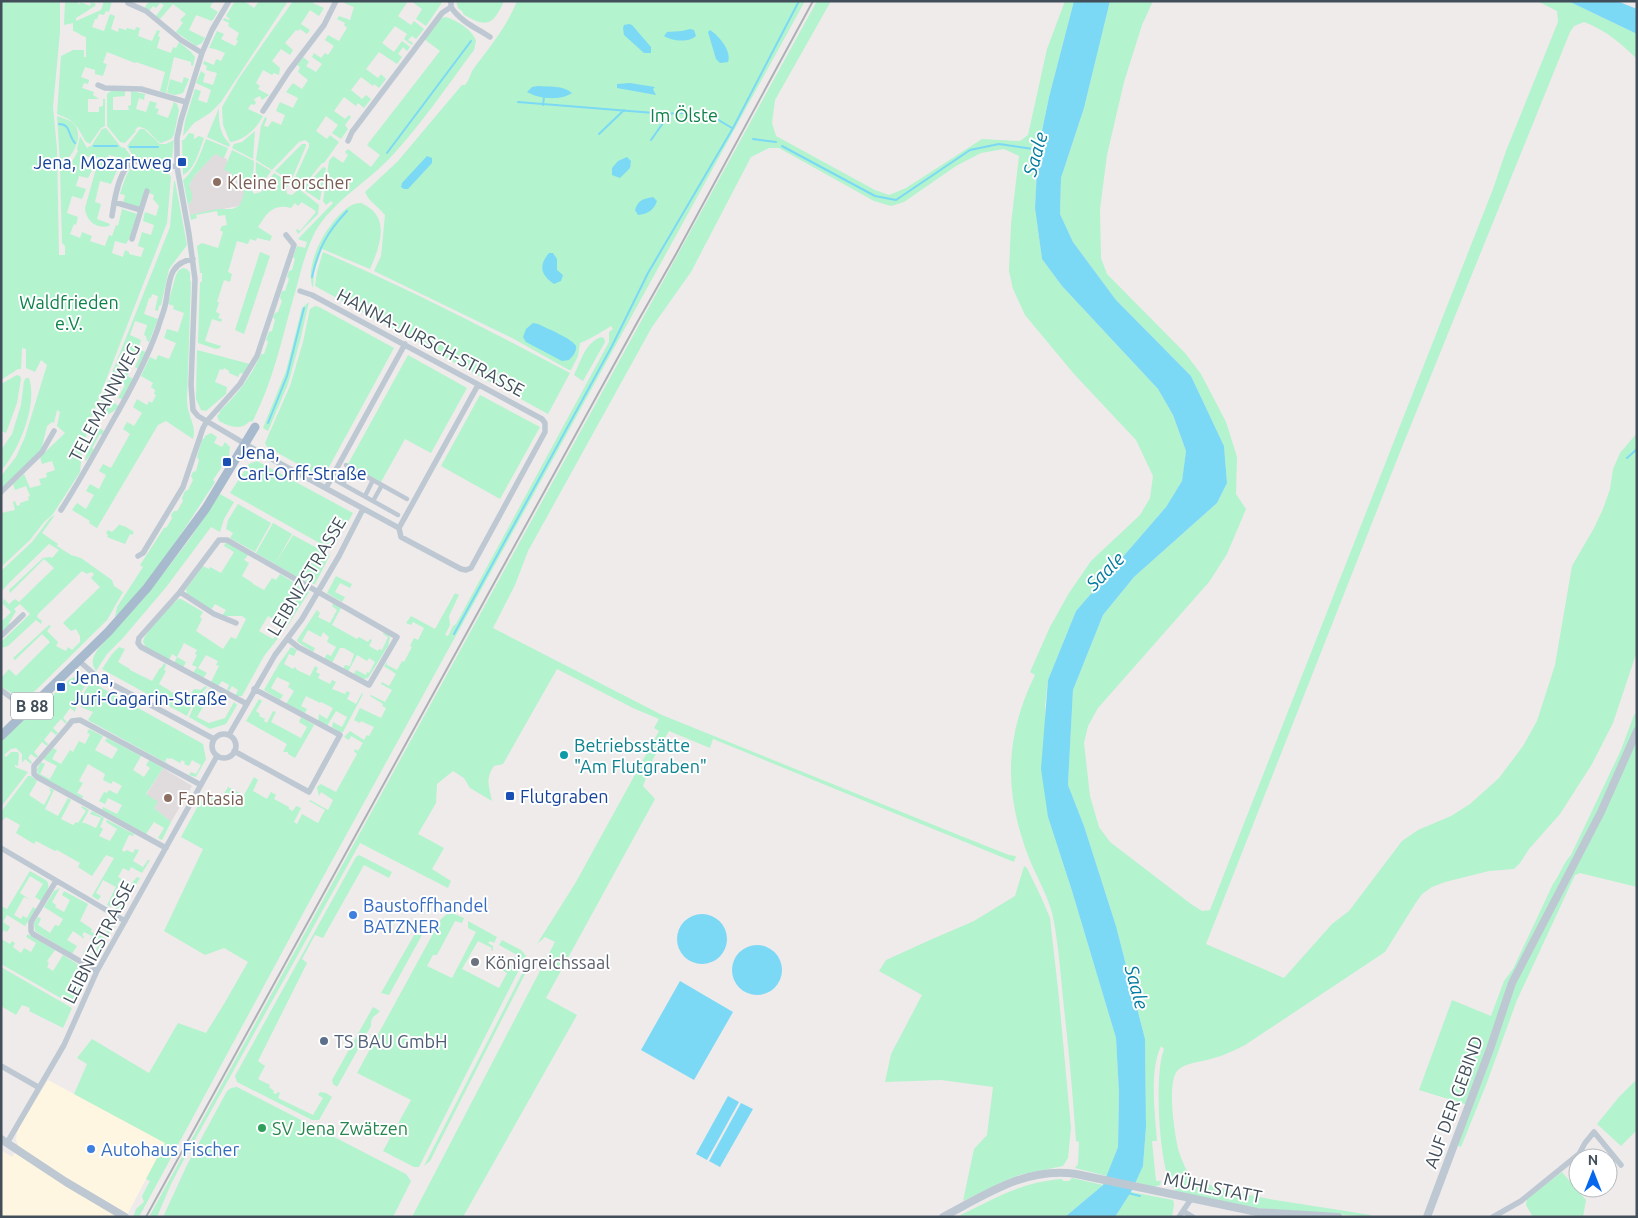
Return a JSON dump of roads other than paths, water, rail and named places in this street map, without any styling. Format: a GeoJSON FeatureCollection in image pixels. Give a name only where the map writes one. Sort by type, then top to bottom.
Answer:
{"type":"FeatureCollection","features":[{"type":"Feature","properties":{"kind":"main road","name":"B 88"},"geometry":{"type":"LineString","coordinates":[[1,736],[108,632],[147,588],[206,508],[255,427]]}},
{"type":"Feature","properties":{"kind":"street"},"geometry":{"type":"LineString","coordinates":[[229,1],[212,30],[202,53],[186,102],[178,138],[177,167],[195,279],[193,410],[198,416],[245,444],[399,528],[478,385]]}},
{"type":"Feature","properties":{"kind":"street"},"geometry":{"type":"LineString","coordinates":[[263,111],[289,71],[324,25],[336,1]]}},
{"type":"Feature","properties":{"kind":"street"},"geometry":{"type":"LineString","coordinates":[[128,3],[146,12],[181,40],[202,53]]}},
{"type":"Feature","properties":{"kind":"street"},"geometry":{"type":"LineString","coordinates":[[348,141],[352,132],[400,66],[451,4],[455,14],[490,37]]}},
{"type":"Feature","properties":{"kind":"street"},"geometry":{"type":"LineString","coordinates":[[98,85],[105,88],[141,89],[186,102]]}},
{"type":"Feature","properties":{"kind":"street"},"geometry":{"type":"LineString","coordinates":[[112,216],[114,202],[124,169],[129,164],[139,161],[177,167]]}},
{"type":"Feature","properties":{"kind":"street"},"geometry":{"type":"LineString","coordinates":[[132,239],[147,191]]}},
{"type":"Feature","properties":{"kind":"street"},"geometry":{"type":"LineString","coordinates":[[114,202],[141,210]]}},
{"type":"Feature","properties":{"kind":"street"},"geometry":{"type":"LineString","coordinates":[[138,556],[143,552],[183,487],[207,421],[240,384],[257,356],[294,245],[286,235]]}},
{"type":"Feature","properties":{"kind":"street","name":"TELEMANNWEG"},"geometry":{"type":"LineString","coordinates":[[61,510],[141,371],[165,307],[173,271],[179,264],[193,259]]}},
{"type":"Feature","properties":{"kind":"street","name":"HANNA-JURSCH-STRASSE"},"geometry":{"type":"LineString","coordinates":[[300,291],[312,295],[405,344],[542,419],[546,423],[545,432],[471,568],[461,569],[401,536],[399,528]]}},
{"type":"Feature","properties":{"kind":"street"},"geometry":{"type":"LineString","coordinates":[[326,488],[405,344]]}},
{"type":"Feature","properties":{"kind":"street"},"geometry":{"type":"LineString","coordinates":[[1,492],[42,452],[54,431]]}},
{"type":"Feature","properties":{"kind":"street"},"geometry":{"type":"LineString","coordinates":[[346,465],[407,499]]}},
{"type":"Feature","properties":{"kind":"street"},"geometry":{"type":"LineString","coordinates":[[343,484],[351,468]]}},
{"type":"Feature","properties":{"kind":"street"},"geometry":{"type":"LineString","coordinates":[[362,497],[373,480]]}},
{"type":"Feature","properties":{"kind":"street"},"geometry":{"type":"LineString","coordinates":[[337,481],[362,497],[398,515]]}},
{"type":"Feature","properties":{"kind":"street"},"geometry":{"type":"LineString","coordinates":[[373,501],[382,485]]}},
{"type":"Feature","properties":{"kind":"street","name":"LEIBNIZSTRASSE"},"geometry":{"type":"LineString","coordinates":[[229,735],[275,655],[302,619],[339,556],[363,509]]}},
{"type":"Feature","properties":{"kind":"street"},"geometry":{"type":"LineString","coordinates":[[247,704],[141,647],[138,643],[140,638],[180,592],[219,540],[222,539],[227,540],[397,637],[369,686],[298,647],[288,639]]}},
{"type":"Feature","properties":{"kind":"street"},"geometry":{"type":"LineString","coordinates":[[180,592],[214,614],[236,623]]}},
{"type":"Feature","properties":{"kind":"street"},"geometry":{"type":"LineString","coordinates":[[1,636],[23,615]]}},
{"type":"Feature","properties":{"kind":"street"},"geometry":{"type":"LineString","coordinates":[[78,660],[95,674],[214,739]]}},
{"type":"Feature","properties":{"kind":"street"},"geometry":{"type":"LineString","coordinates":[[234,751],[309,792],[340,735],[254,689]]}},
{"type":"Feature","properties":{"kind":"street"},"geometry":{"type":"LineString","coordinates":[[1,690],[28,710]]}},
{"type":"Feature","properties":{"kind":"street"},"geometry":{"type":"LineString","coordinates":[[166,848],[36,777],[34,766],[68,725],[80,720],[201,785]]}},
{"type":"Feature","properties":{"kind":"street","name":"AUF DER GEBIND"},"geometry":{"type":"LineString","coordinates":[[1427,1217],[1490,1048],[1506,998],[1535,936],[1601,812],[1637,732]]}},
{"type":"Feature","properties":{"kind":"street"},"geometry":{"type":"LineString","coordinates":[[219,735],[229,735],[235,741],[234,751],[226,757],[217,756],[212,748],[214,739],[219,735]]}},
{"type":"Feature","properties":{"kind":"street","name":"LEIBNIZSTRASSE"},"geometry":{"type":"LineString","coordinates":[[4,1141],[64,1045],[97,971],[217,756]]}},
{"type":"Feature","properties":{"kind":"street"},"geometry":{"type":"LineString","coordinates":[[1,848],[125,920]]}},
{"type":"Feature","properties":{"kind":"street"},"geometry":{"type":"LineString","coordinates":[[56,881],[31,922],[31,931],[33,934],[97,971]]}},
{"type":"Feature","properties":{"kind":"street"},"geometry":{"type":"LineString","coordinates":[[1,1066],[38,1088]]}},
{"type":"Feature","properties":{"kind":"street"},"geometry":{"type":"LineString","coordinates":[[1493,1217],[1521,1201],[1579,1154],[1584,1143],[1594,1132],[1621,1165]]}},
{"type":"Feature","properties":{"kind":"street"},"geometry":{"type":"LineString","coordinates":[[4,1141],[124,1217]]}},
{"type":"Feature","properties":{"kind":"street","name":"MÜHLSTATT"},"geometry":{"type":"LineString","coordinates":[[943,1217],[1019,1179],[1054,1172],[1085,1176],[1257,1212],[1338,1217]]}},
{"type":"Feature","properties":{"kind":"street"},"geometry":{"type":"LineString","coordinates":[[1179,1217],[1191,1199]]}},
{"type":"Feature","properties":{"kind":"street"},"geometry":{"type":"LineString","coordinates":[[1183,1211],[1192,1217]]}},
{"type":"Feature","properties":{"kind":"water"},"geometry":{"type":"Polygon","coordinates":[[[1074,1],[1110,1],[1084,108],[1061,178],[1060,214],[1073,242],[1116,300],[1191,376],[1224,446],[1227,483],[1217,503],[1134,577],[1103,615],[1073,690],[1068,785],[1084,826],[1116,926],[1145,1039],[1146,1127],[1143,1166],[1131,1192],[1115,1217],[1065,1217],[1103,1185],[1118,1147],[1119,1093],[1116,1038],[1048,817],[1041,769],[1048,680],[1076,611],[1166,507],[1182,481],[1186,451],[1173,415],[1158,389],[1062,286],[1042,259],[1035,208],[1038,150],[1049,97],[1074,1]]]}},
{"type":"Feature","properties":{"kind":"water"},"geometry":{"type":"Polygon","coordinates":[[[1568,1],[1617,1],[1637,9],[1637,34],[1568,1]]]}},
{"type":"Feature","properties":{"kind":"water"},"geometry":{"type":"Polygon","coordinates":[[[629,24],[651,47],[651,53],[644,53],[624,35],[624,25],[629,24]]]}},
{"type":"Feature","properties":{"kind":"water"},"geometry":{"type":"Polygon","coordinates":[[[694,30],[696,36],[689,40],[675,40],[664,36],[667,32],[694,30]]]}},
{"type":"Feature","properties":{"kind":"water"},"geometry":{"type":"Polygon","coordinates":[[[710,30],[721,40],[728,53],[728,62],[720,63],[716,59],[708,32],[710,30]]]}},
{"type":"Feature","properties":{"kind":"water"},"geometry":{"type":"Polygon","coordinates":[[[630,83],[655,87],[653,89],[656,95],[617,88],[617,84],[630,83]]]}},
{"type":"Feature","properties":{"kind":"water"},"geometry":{"type":"Polygon","coordinates":[[[532,87],[560,88],[572,93],[567,96],[550,98],[527,92],[532,87]]]}},
{"type":"Feature","properties":{"kind":"water"},"geometry":{"type":"Polygon","coordinates":[[[427,156],[432,158],[432,163],[408,189],[401,187],[402,183],[427,156]]]}},
{"type":"Feature","properties":{"kind":"water"},"geometry":{"type":"Polygon","coordinates":[[[627,157],[631,161],[630,168],[620,178],[612,175],[612,168],[618,161],[627,157]]]}},
{"type":"Feature","properties":{"kind":"water"},"geometry":{"type":"Polygon","coordinates":[[[653,197],[657,201],[652,209],[648,213],[638,215],[635,210],[639,202],[653,197]]]}},
{"type":"Feature","properties":{"kind":"water"},"geometry":{"type":"Polygon","coordinates":[[[549,253],[553,253],[557,259],[557,270],[563,275],[561,281],[554,284],[546,277],[542,270],[543,262],[549,253]]]}},
{"type":"Feature","properties":{"kind":"water"},"geometry":{"type":"Polygon","coordinates":[[[533,323],[559,334],[574,343],[576,350],[569,360],[562,361],[526,342],[523,337],[526,329],[533,323]]]}},
{"type":"Feature","properties":{"kind":"water"},"geometry":{"type":"Polygon","coordinates":[[[697,914],[707,914],[720,921],[727,934],[727,944],[720,957],[707,964],[697,964],[688,960],[681,953],[677,944],[677,934],[681,925],[688,918],[697,914]]]}},
{"type":"Feature","properties":{"kind":"water"},"geometry":{"type":"Polygon","coordinates":[[[752,945],[762,945],[775,952],[782,965],[782,975],[775,988],[762,995],[752,995],[743,991],[736,984],[732,975],[732,965],[736,956],[743,949],[752,945]]]}},
{"type":"Feature","properties":{"kind":"water"},"geometry":{"type":"Polygon","coordinates":[[[680,981],[733,1012],[694,1080],[641,1050],[680,981]]]}},
{"type":"Feature","properties":{"kind":"water"},"geometry":{"type":"Polygon","coordinates":[[[728,1096],[739,1102],[707,1160],[696,1154],[728,1096]]]}},
{"type":"Feature","properties":{"kind":"water"},"geometry":{"type":"Polygon","coordinates":[[[741,1103],[753,1109],[720,1167],[709,1161],[741,1103]]]}},
{"type":"Feature","properties":{"kind":"waterway"},"geometry":{"type":"LineString","coordinates":[[454,634],[612,346],[648,273],[733,128],[799,1]]}},
{"type":"Feature","properties":{"kind":"waterway"},"geometry":{"type":"LineString","coordinates":[[387,153],[471,41]]}},
{"type":"Feature","properties":{"kind":"waterway"},"geometry":{"type":"LineString","coordinates":[[543,105],[544,97]]}},
{"type":"Feature","properties":{"kind":"waterway"},"geometry":{"type":"LineString","coordinates":[[518,102],[654,113]]}},
{"type":"Feature","properties":{"kind":"waterway"},"geometry":{"type":"LineString","coordinates":[[599,134],[624,110]]}},
{"type":"Feature","properties":{"kind":"waterway"},"geometry":{"type":"LineString","coordinates":[[664,114],[701,112],[732,128]]}},
{"type":"Feature","properties":{"kind":"waterway"},"geometry":{"type":"LineString","coordinates":[[651,140],[668,116]]}},
{"type":"Feature","properties":{"kind":"waterway"},"geometry":{"type":"LineString","coordinates":[[59,124],[66,126],[75,143]]}},
{"type":"Feature","properties":{"kind":"waterway"},"geometry":{"type":"LineString","coordinates":[[753,139],[776,142]]}},
{"type":"Feature","properties":{"kind":"waterway","name":"Saale"},"geometry":{"type":"LineString","coordinates":[[782,146],[875,196],[896,200],[970,150],[999,144],[1040,150]]}},
{"type":"Feature","properties":{"kind":"waterway"},"geometry":{"type":"LineString","coordinates":[[94,146],[117,146]]}},
{"type":"Feature","properties":{"kind":"waterway"},"geometry":{"type":"LineString","coordinates":[[130,147],[158,147]]}},
{"type":"Feature","properties":{"kind":"waterway"},"geometry":{"type":"LineString","coordinates":[[312,277],[324,241],[347,211]]}},
{"type":"Feature","properties":{"kind":"waterway"},"geometry":{"type":"LineString","coordinates":[[268,423],[287,376],[304,308]]}},
{"type":"Feature","properties":{"kind":"waterway"},"geometry":{"type":"LineString","coordinates":[[1627,458],[1637,449]]}},
{"type":"Feature","properties":{"kind":"waterway"},"geometry":{"type":"LineString","coordinates":[[1128,1193],[1140,1196]]}},
{"type":"Feature","properties":{"kind":"railway"},"geometry":{"type":"LineString","coordinates":[[146,1217],[676,254],[813,1]]}},
{"type":"Feature","properties":{"kind":"place","name":"Jena, Mozartweg"},"geometry":{"type":"Point","coordinates":[182,162]}},
{"type":"Feature","properties":{"kind":"place","name":"Kleine Forscher"},"geometry":{"type":"Point","coordinates":[217,182]}},
{"type":"Feature","properties":{"kind":"place","name":"Jena, Carl-Orff-Straße"},"geometry":{"type":"Point","coordinates":[227,462]}},
{"type":"Feature","properties":{"kind":"place","name":"Jena, Juri-Gagarin-Straße"},"geometry":{"type":"Point","coordinates":[61,687]}},
{"type":"Feature","properties":{"kind":"place","name":"Betriebsstätte \"Am Flutgraben\""},"geometry":{"type":"Point","coordinates":[564,755]}},
{"type":"Feature","properties":{"kind":"place","name":"Flutgraben"},"geometry":{"type":"Point","coordinates":[510,796]}},
{"type":"Feature","properties":{"kind":"place","name":"Fantasia"},"geometry":{"type":"Point","coordinates":[168,798]}},
{"type":"Feature","properties":{"kind":"place","name":"Baustoffhandel BATZNER"},"geometry":{"type":"Point","coordinates":[353,915]}},
{"type":"Feature","properties":{"kind":"place","name":"Königreichssaal"},"geometry":{"type":"Point","coordinates":[475,962]}},
{"type":"Feature","properties":{"kind":"place","name":"TS BAU GmbH"},"geometry":{"type":"Point","coordinates":[324,1041]}},
{"type":"Feature","properties":{"kind":"place","name":"SV Jena Zwätzen"},"geometry":{"type":"Point","coordinates":[262,1128]}},
{"type":"Feature","properties":{"kind":"place","name":"Autohaus Fischer"},"geometry":{"type":"Point","coordinates":[91,1149]}},
{"type":"Feature","properties":{"kind":"park label","name":"Im Ölste"},"geometry":{"type":"Point","coordinates":[684,115]}},
{"type":"Feature","properties":{"kind":"park label","name":"Waldfrieden e.V."},"geometry":{"type":"Point","coordinates":[69,312]}}]}
